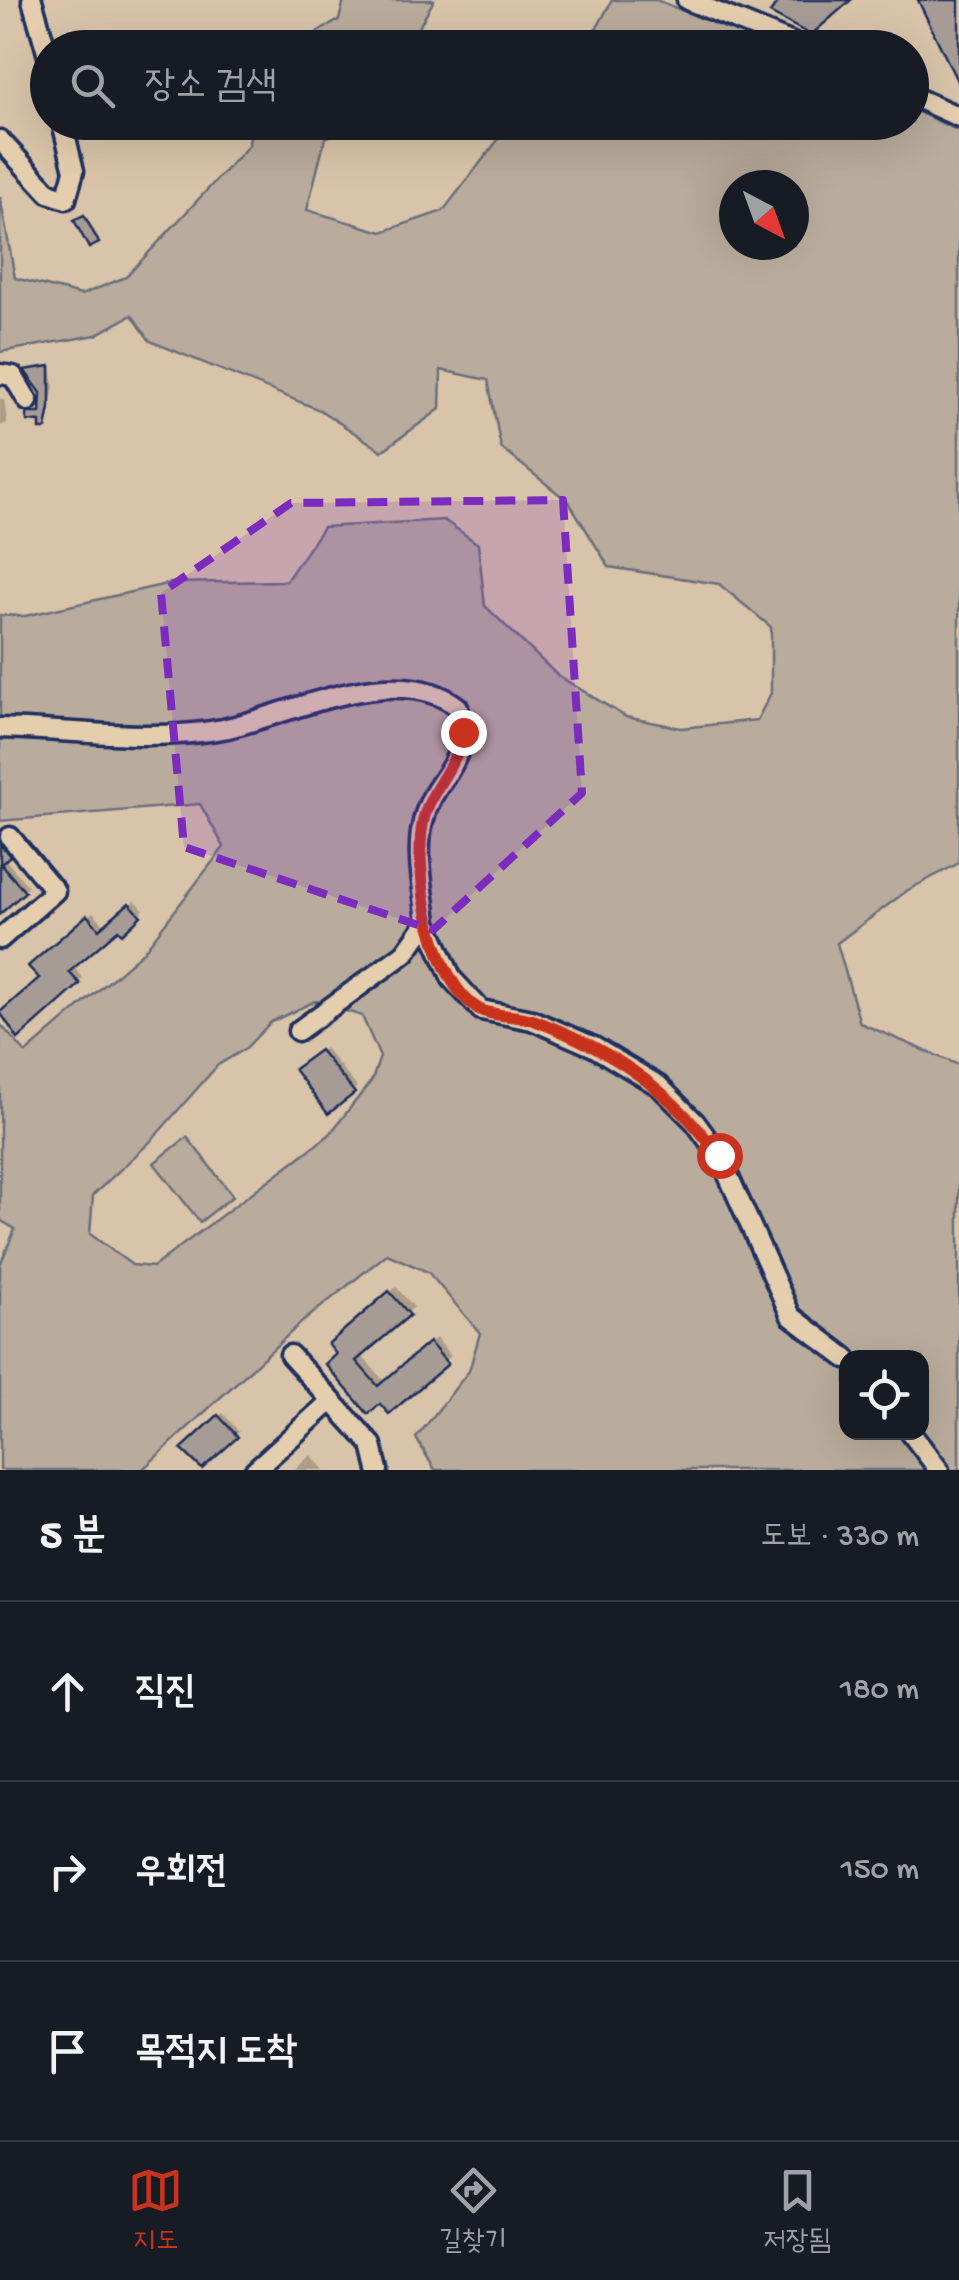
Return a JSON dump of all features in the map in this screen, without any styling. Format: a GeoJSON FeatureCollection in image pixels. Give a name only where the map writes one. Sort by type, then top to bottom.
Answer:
{"type":"FeatureCollection","features":[{"type":"Feature","properties":{"kind":"street"},"geometry":{"type":"LineString","coordinates":[[32,0],[41,30]]}},
{"type":"Feature","properties":{"kind":"street"},"geometry":{"type":"LineString","coordinates":[[688,0],[761,30]]}},
{"type":"Feature","properties":{"kind":"street"},"geometry":{"type":"LineString","coordinates":[[929,104],[959,118]]}},
{"type":"Feature","properties":{"kind":"street"},"geometry":{"type":"LineString","coordinates":[[0,140],[49,193],[66,199],[74,171],[66,140]]}},
{"type":"Feature","properties":{"kind":"street"},"geometry":{"type":"LineString","coordinates":[[0,374],[13,376],[28,401]]}},
{"type":"Feature","properties":{"kind":"street"},"geometry":{"type":"LineString","coordinates":[[0,728],[174,733],[224,728],[328,695],[422,690],[443,695],[458,707],[463,732],[459,756],[423,820],[427,922],[452,979],[481,1010],[532,1020],[594,1047],[659,1086],[719,1155],[791,1316],[839,1353]]}},
{"type":"Feature","properties":{"kind":"street"},"geometry":{"type":"LineString","coordinates":[[0,938],[55,891],[10,837]]}},
{"type":"Feature","properties":{"kind":"street"},"geometry":{"type":"LineString","coordinates":[[298,1031],[405,953],[427,922]]}},
{"type":"Feature","properties":{"kind":"street"},"geometry":{"type":"LineString","coordinates":[[290,1355],[372,1445],[378,1470]]}},
{"type":"Feature","properties":{"kind":"street"},"geometry":{"type":"LineString","coordinates":[[255,1470],[331,1401]]}},
{"type":"Feature","properties":{"kind":"street"},"geometry":{"type":"LineString","coordinates":[[916,1440],[939,1470]]}},
{"type":"Feature","properties":{"kind":"highlighted area"},"geometry":{"type":"Polygon","coordinates":[[[563,500],[582,793],[433,930],[184,847],[161,593],[291,503],[563,500]]]}},
{"type":"Feature","properties":{"kind":"shaded area"},"geometry":{"type":"Polygon","coordinates":[[[344,0],[434,0],[417,30],[322,30],[339,20],[344,0]]]}},
{"type":"Feature","properties":{"kind":"shaded area"},"geometry":{"type":"Polygon","coordinates":[[[612,0],[656,0],[731,30],[594,30],[612,0]]]}},
{"type":"Feature","properties":{"kind":"shaded area"},"geometry":{"type":"Polygon","coordinates":[[[929,117],[959,131],[959,863],[908,890],[837,943],[860,1023],[959,1065],[959,1470],[435,1470],[416,1438],[469,1371],[480,1333],[428,1272],[387,1254],[301,1323],[142,1470],[0,1470],[0,1265],[15,1229],[0,1220],[0,1024],[26,1053],[143,952],[224,847],[200,804],[0,821],[0,615],[25,616],[171,583],[286,581],[323,527],[444,520],[478,544],[485,606],[557,675],[626,717],[681,728],[757,720],[771,693],[771,627],[719,584],[609,567],[569,502],[501,448],[488,380],[441,370],[440,409],[382,451],[320,410],[150,341],[132,315],[96,335],[0,352],[0,197],[15,278],[81,295],[126,277],[249,145],[249,140],[325,140],[307,210],[382,232],[443,211],[498,140],[929,140],[929,117]],[[315,1001],[271,1022],[245,1049],[218,1065],[150,1142],[93,1195],[90,1234],[132,1265],[153,1267],[329,1135],[372,1080],[380,1057],[362,1016],[315,1001]]]}},
{"type":"Feature","properties":{"kind":"shaded area"},"geometry":{"type":"Polygon","coordinates":[[[187,1137],[233,1196],[200,1222],[154,1163],[187,1137]]]}},
{"type":"Feature","properties":{"kind":"building"},"geometry":{"type":"Polygon","coordinates":[[[779,0],[851,0],[817,30],[802,30],[770,13],[779,0]]]}},
{"type":"Feature","properties":{"kind":"building"},"geometry":{"type":"Polygon","coordinates":[[[918,0],[959,0],[959,85],[918,0]]]}},
{"type":"Feature","properties":{"kind":"building"},"geometry":{"type":"Polygon","coordinates":[[[84,215],[99,243],[89,248],[74,220],[84,215]]]}},
{"type":"Feature","properties":{"kind":"building"},"geometry":{"type":"Polygon","coordinates":[[[50,366],[50,408],[46,429],[40,429],[40,422],[27,421],[27,413],[40,413],[41,393],[24,370],[50,366]]]}},
{"type":"Feature","properties":{"kind":"building"},"geometry":{"type":"Polygon","coordinates":[[[0,844],[10,856],[1,864],[25,892],[0,914],[0,844]]]}},
{"type":"Feature","properties":{"kind":"building"},"geometry":{"type":"Polygon","coordinates":[[[129,903],[141,916],[122,934],[118,930],[69,972],[80,984],[18,1039],[0,1012],[39,978],[28,966],[87,915],[99,929],[129,903]]]}},
{"type":"Feature","properties":{"kind":"building"},"geometry":{"type":"Polygon","coordinates":[[[320,1050],[355,1093],[328,1114],[294,1069],[320,1050]]]}},
{"type":"Feature","properties":{"kind":"building"},"geometry":{"type":"Polygon","coordinates":[[[389,1291],[410,1315],[356,1361],[378,1386],[429,1342],[448,1364],[389,1414],[380,1404],[368,1414],[325,1364],[336,1354],[328,1344],[389,1291]]]}},
{"type":"Feature","properties":{"kind":"building"},"geometry":{"type":"Polygon","coordinates":[[[218,1415],[238,1437],[202,1469],[181,1449],[218,1415]]]}},
{"type":"Feature","properties":{"kind":"route"},"geometry":{"type":"LineString","coordinates":[[463,732],[459,756],[423,820],[421,865],[427,922],[452,979],[481,1010],[532,1020],[594,1047],[659,1086],[719,1155]]}}]}
